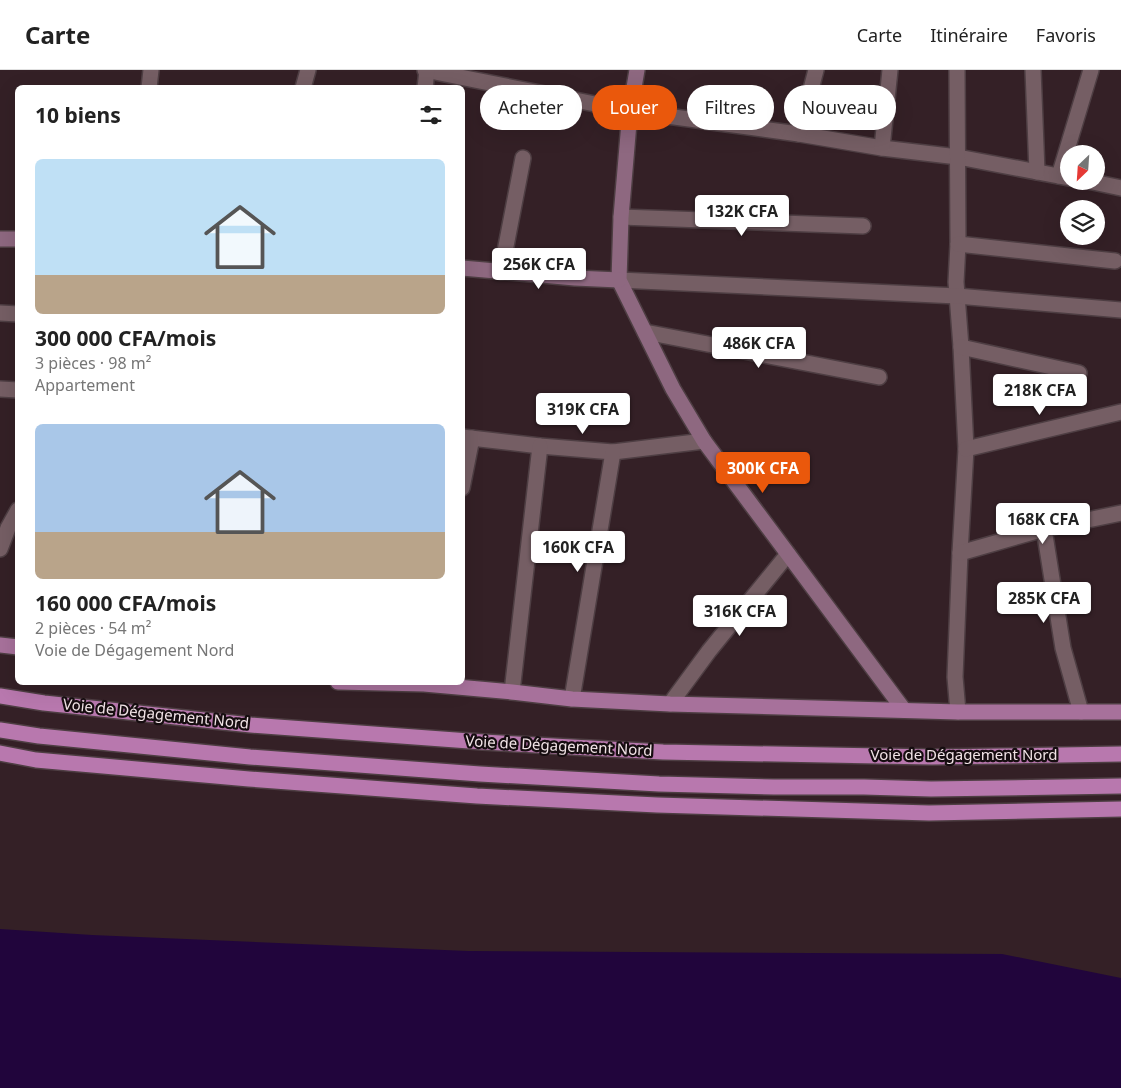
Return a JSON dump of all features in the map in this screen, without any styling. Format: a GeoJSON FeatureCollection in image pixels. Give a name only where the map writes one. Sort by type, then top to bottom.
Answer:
{"type":"FeatureCollection","features":[{"type":"Feature","properties":{"kind":"highway","name":"Voie de Dégagement Nord"},"geometry":{"type":"LineString","coordinates":[[0,696],[44,703],[252,725],[663,752],[932,757],[1121,754]]}},
{"type":"Feature","properties":{"kind":"highway"},"geometry":{"type":"LineString","coordinates":[[0,730],[39,736],[250,757],[480,774],[659,784],[774,788],[864,787],[931,789],[1121,786]]}},
{"type":"Feature","properties":{"kind":"highway"},"geometry":{"type":"LineString","coordinates":[[0,753],[36,760],[249,780],[477,796],[657,805],[929,813],[1121,809]]}},
{"type":"Feature","properties":{"kind":"main road"},"geometry":{"type":"LineString","coordinates":[[634,85],[637,70]]}},
{"type":"Feature","properties":{"kind":"main road"},"geometry":{"type":"LineString","coordinates":[[628,130],[621,217],[619,280],[673,389],[704,441],[904,710]]}},
{"type":"Feature","properties":{"kind":"main road"},"geometry":{"type":"LineString","coordinates":[[0,239],[15,239]]}},
{"type":"Feature","properties":{"kind":"main road"},"geometry":{"type":"LineString","coordinates":[[465,268],[619,280]]}},
{"type":"Feature","properties":{"kind":"main road"},"geometry":{"type":"LineString","coordinates":[[0,645],[15,647]]}},
{"type":"Feature","properties":{"kind":"main road"},"geometry":{"type":"LineString","coordinates":[[444,685],[572,699],[670,704],[958,712],[1121,712]]}},
{"type":"Feature","properties":{"kind":"street"},"geometry":{"type":"LineString","coordinates":[[148,85],[151,70]]}},
{"type":"Feature","properties":{"kind":"street"},"geometry":{"type":"LineString","coordinates":[[304,85],[308,70]]}},
{"type":"Feature","properties":{"kind":"street"},"geometry":{"type":"LineString","coordinates":[[425,85],[426,70],[475,75],[592,102]]}},
{"type":"Feature","properties":{"kind":"street"},"geometry":{"type":"LineString","coordinates":[[799,134],[816,70]]}},
{"type":"Feature","properties":{"kind":"street"},"geometry":{"type":"LineString","coordinates":[[882,148],[890,70]]}},
{"type":"Feature","properties":{"kind":"street"},"geometry":{"type":"LineString","coordinates":[[957,70],[958,244],[956,282],[966,450],[955,677],[958,712]]}},
{"type":"Feature","properties":{"kind":"street"},"geometry":{"type":"LineString","coordinates":[[1033,70],[1037,172]]}},
{"type":"Feature","properties":{"kind":"street"},"geometry":{"type":"LineString","coordinates":[[1072,145],[1091,70]]}},
{"type":"Feature","properties":{"kind":"street"},"geometry":{"type":"LineString","coordinates":[[677,117],[799,134],[882,148],[958,157],[1060,176]]}},
{"type":"Feature","properties":{"kind":"street"},"geometry":{"type":"LineString","coordinates":[[500,272],[523,158]]}},
{"type":"Feature","properties":{"kind":"street"},"geometry":{"type":"LineString","coordinates":[[1105,185],[1121,188]]}},
{"type":"Feature","properties":{"kind":"street"},"geometry":{"type":"LineString","coordinates":[[621,217],[863,226]]}},
{"type":"Feature","properties":{"kind":"street"},"geometry":{"type":"LineString","coordinates":[[958,244],[1115,261]]}},
{"type":"Feature","properties":{"kind":"street"},"geometry":{"type":"LineString","coordinates":[[619,280],[957,296],[1121,310]]}},
{"type":"Feature","properties":{"kind":"street"},"geometry":{"type":"LineString","coordinates":[[0,313],[15,314]]}},
{"type":"Feature","properties":{"kind":"street"},"geometry":{"type":"LineString","coordinates":[[645,332],[879,377]]}},
{"type":"Feature","properties":{"kind":"street"},"geometry":{"type":"LineString","coordinates":[[961,347],[1079,372]]}},
{"type":"Feature","properties":{"kind":"street"},"geometry":{"type":"LineString","coordinates":[[0,390],[15,390]]}},
{"type":"Feature","properties":{"kind":"street"},"geometry":{"type":"LineString","coordinates":[[966,450],[1121,412]]}},
{"type":"Feature","properties":{"kind":"street"},"geometry":{"type":"LineString","coordinates":[[465,457],[467,437],[540,446],[614,452],[704,441]]}},
{"type":"Feature","properties":{"kind":"street"},"geometry":{"type":"LineString","coordinates":[[512,692],[540,446]]}},
{"type":"Feature","properties":{"kind":"street"},"geometry":{"type":"LineString","coordinates":[[572,699],[614,452]]}},
{"type":"Feature","properties":{"kind":"street"},"geometry":{"type":"LineString","coordinates":[[960,554],[1044,529],[1121,513]]}},
{"type":"Feature","properties":{"kind":"street"},"geometry":{"type":"LineString","coordinates":[[0,549],[15,515]]}},
{"type":"Feature","properties":{"kind":"street"},"geometry":{"type":"LineString","coordinates":[[1044,529],[1063,648],[1081,712]]}},
{"type":"Feature","properties":{"kind":"street"},"geometry":{"type":"LineString","coordinates":[[670,704],[788,554]]}},
{"type":"Feature","properties":{"kind":"shaded area"},"geometry":{"type":"Polygon","coordinates":[[[0,929],[92,935],[468,951],[1002,954],[1121,978],[1121,1088],[0,1088],[0,929]]]}}]}
